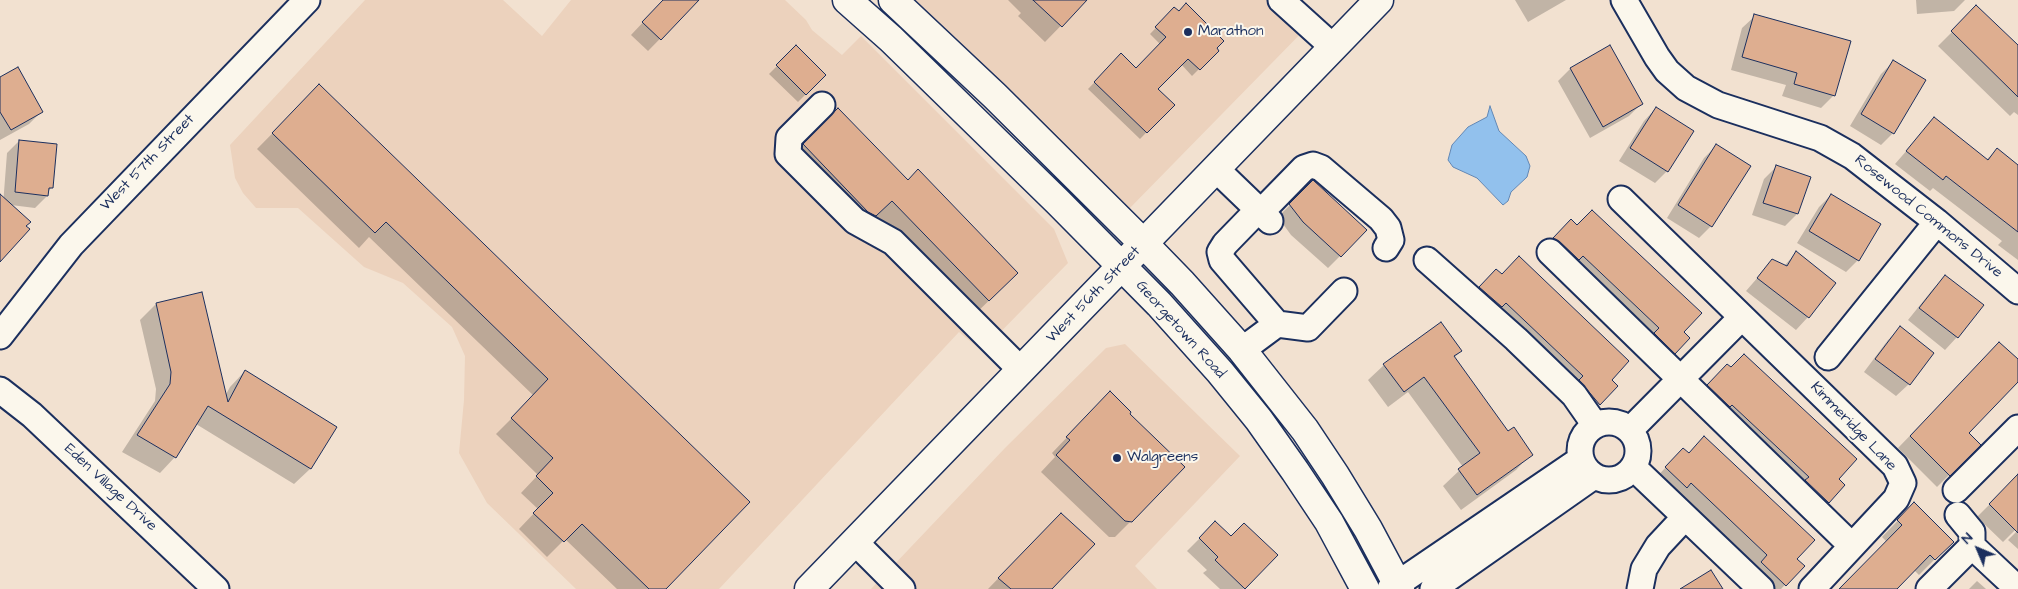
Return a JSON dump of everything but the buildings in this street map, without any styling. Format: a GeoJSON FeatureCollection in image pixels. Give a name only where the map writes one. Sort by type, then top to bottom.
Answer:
{"type":"FeatureCollection","features":[{"type":"Feature","properties":{"kind":"main road","name":"Georgetown Road"},"geometry":{"type":"LineString","coordinates":[[846,0],[892,39],[1122,266],[1204,354],[1259,420],[1329,522],[1365,589]]}},
{"type":"Feature","properties":{"kind":"main road"},"geometry":{"type":"LineString","coordinates":[[893,0],[995,96],[1144,244],[1242,350],[1315,445],[1354,505],[1395,588]]}},
{"type":"Feature","properties":{"kind":"main road","name":"West 56th Street"},"geometry":{"type":"LineString","coordinates":[[809,589],[1379,0]]}},
{"type":"Feature","properties":{"kind":"street","name":"West 57th Street"},"geometry":{"type":"LineString","coordinates":[[0,336],[41,281],[83,232],[307,0]]}},
{"type":"Feature","properties":{"kind":"street"},"geometry":{"type":"LineString","coordinates":[[1282,0],[1333,47]]}},
{"type":"Feature","properties":{"kind":"street","name":"Rosewood Commons Drive"},"geometry":{"type":"LineString","coordinates":[[1624,0],[1657,58],[1673,77],[1686,88],[1718,105],[1796,129],[1836,146],[1873,170],[2018,291]]}},
{"type":"Feature","properties":{"kind":"street"},"geometry":{"type":"LineString","coordinates":[[822,105],[789,138],[788,154],[855,221],[893,242],[1021,370]]}},
{"type":"Feature","properties":{"kind":"street"},"geometry":{"type":"LineString","coordinates":[[1344,291],[1308,328],[1277,324],[1222,260],[1220,252],[1225,244],[1264,215],[1304,168],[1313,165],[1321,168],[1381,219],[1388,228],[1391,240],[1386,248]]}},
{"type":"Feature","properties":{"kind":"street"},"geometry":{"type":"LineString","coordinates":[[1216,169],[1264,215]]}},
{"type":"Feature","properties":{"kind":"street","name":"Kimmeridge Lane"},"geometry":{"type":"LineString","coordinates":[[1621,200],[1895,466],[1903,483],[1896,499],[1812,589]]}},
{"type":"Feature","properties":{"kind":"street"},"geometry":{"type":"LineString","coordinates":[[1828,357],[1936,222]]}},
{"type":"Feature","properties":{"kind":"street"},"geometry":{"type":"LineString","coordinates":[[1550,252],[1852,546]]}},
{"type":"Feature","properties":{"kind":"street"},"geometry":{"type":"LineString","coordinates":[[1426,260],[1516,339],[1574,395],[1595,425]]}},
{"type":"Feature","properties":{"kind":"street"},"geometry":{"type":"LineString","coordinates":[[1630,430],[1742,317]]}},
{"type":"Feature","properties":{"kind":"street"},"geometry":{"type":"LineString","coordinates":[[1242,350],[1277,324]]}},
{"type":"Feature","properties":{"kind":"street","name":"Eden Village Drive"},"geometry":{"type":"LineString","coordinates":[[0,390],[32,415],[216,589]]}},
{"type":"Feature","properties":{"kind":"street"},"geometry":{"type":"LineString","coordinates":[[1604,422],[1613,422],[1630,430],[1638,448],[1637,458],[1633,467],[1620,478],[1611,480],[1587,467],[1580,449],[1582,439],[1587,431],[1595,425],[1604,422]]}},
{"type":"Feature","properties":{"kind":"street"},"geometry":{"type":"LineString","coordinates":[[1956,490],[2018,428]]}},
{"type":"Feature","properties":{"kind":"street"},"geometry":{"type":"LineString","coordinates":[[1395,588],[1587,467]]}},
{"type":"Feature","properties":{"kind":"street"},"geometry":{"type":"LineString","coordinates":[[1433,589],[1587,467]]}},
{"type":"Feature","properties":{"kind":"street"},"geometry":{"type":"LineString","coordinates":[[1633,467],[1760,589]]}},
{"type":"Feature","properties":{"kind":"street"},"geometry":{"type":"LineString","coordinates":[[1929,589],[1972,546],[1972,532],[1958,515]]}},
{"type":"Feature","properties":{"kind":"street"},"geometry":{"type":"LineString","coordinates":[[1640,589],[1644,569],[1658,546],[1685,517]]}},
{"type":"Feature","properties":{"kind":"street"},"geometry":{"type":"LineString","coordinates":[[855,542],[902,589]]}},
{"type":"Feature","properties":{"kind":"street"},"geometry":{"type":"LineString","coordinates":[[1972,546],[2018,589]]}},
{"type":"Feature","properties":{"kind":"shaded area"},"geometry":{"type":"Polygon","coordinates":[[[365,0],[503,0],[542,36],[571,0],[785,0],[806,20],[812,30],[842,55],[861,36],[1054,229],[1068,263],[982,351],[959,332],[719,589],[576,589],[487,503],[459,453],[464,400],[465,356],[452,327],[403,283],[364,267],[298,208],[256,208],[243,193],[235,178],[230,145],[365,0]]]}},
{"type":"Feature","properties":{"kind":"shaded area"},"geometry":{"type":"Polygon","coordinates":[[[907,0],[1297,0],[1316,18],[1127,211],[907,0]]]}},
{"type":"Feature","properties":{"kind":"shaded area"},"geometry":{"type":"Polygon","coordinates":[[[1125,344],[1240,456],[1135,566],[1157,589],[871,589],[1005,448],[1106,348],[1125,344]]]}},
{"type":"Feature","properties":{"kind":"water"},"geometry":{"type":"Polygon","coordinates":[[[1490,106],[1499,131],[1526,156],[1530,166],[1527,177],[1511,192],[1508,201],[1503,205],[1477,178],[1453,167],[1448,160],[1452,145],[1468,127],[1487,117],[1490,106]]]}},
{"type":"Feature","properties":{"kind":"place","name":"Marathon"},"geometry":{"type":"Point","coordinates":[1188,32]}},
{"type":"Feature","properties":{"kind":"place","name":"Walgreens"},"geometry":{"type":"Point","coordinates":[1117,458]}}]}
